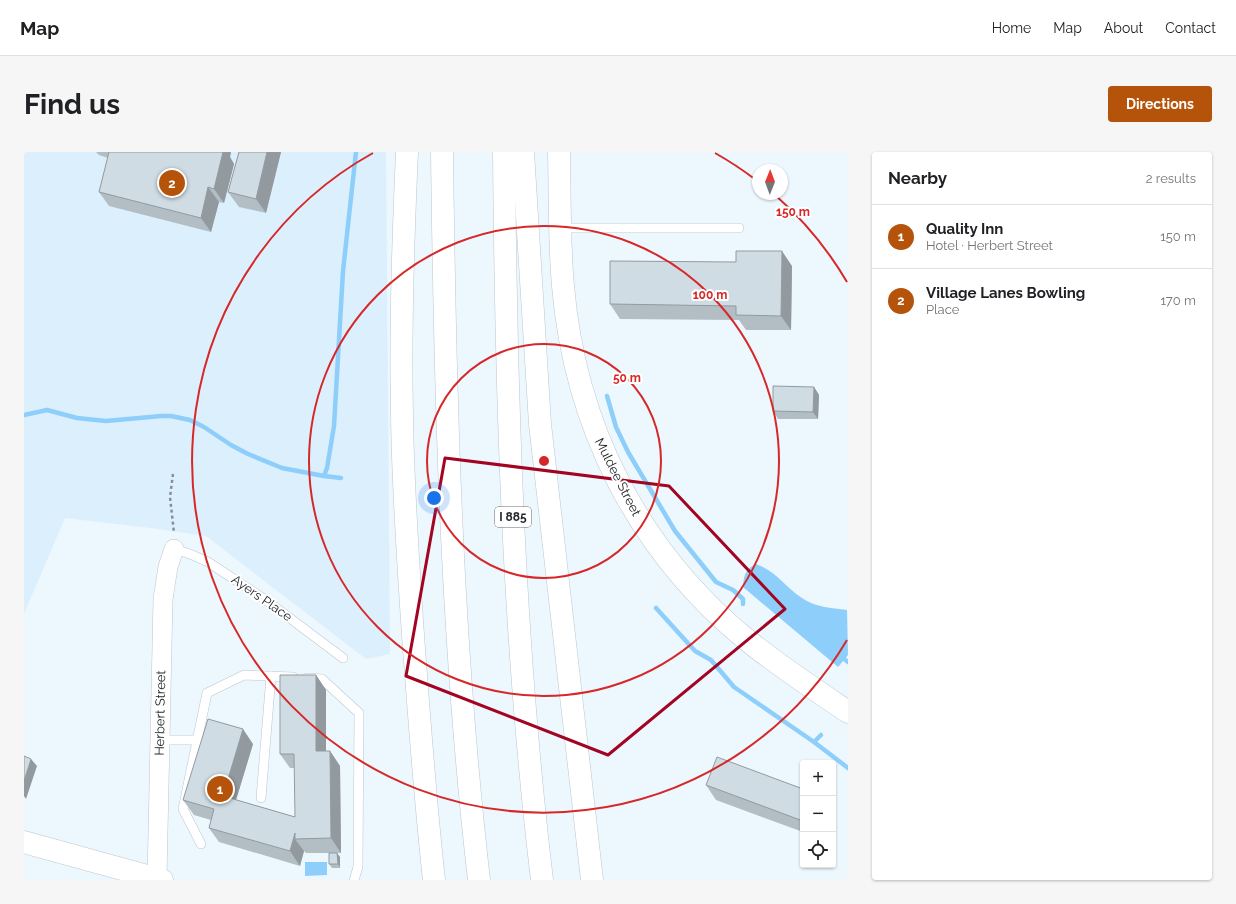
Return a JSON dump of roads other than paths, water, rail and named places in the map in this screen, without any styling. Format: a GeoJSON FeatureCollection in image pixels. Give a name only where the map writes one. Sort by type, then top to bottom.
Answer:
{"type":"FeatureCollection","features":[{"type":"Feature","properties":{"kind":"main road"},"geometry":{"type":"LineString","coordinates":[[407,152],[402,272],[401,343],[404,486],[417,699],[433,877]]}},
{"type":"Feature","properties":{"kind":"main road"},"geometry":{"type":"LineString","coordinates":[[442,152],[445,341],[450,500],[457,634],[472,813],[480,880]]}},
{"type":"Feature","properties":{"kind":"main road","name":"I 885"},"geometry":{"type":"LineString","coordinates":[[504,152],[506,347],[516,591],[533,807],[542,880]]}},
{"type":"Feature","properties":{"kind":"main road"},"geometry":{"type":"LineString","coordinates":[[523,152],[540,424],[592,880]]}},
{"type":"Feature","properties":{"kind":"main road","name":"Muldee Street"},"geometry":{"type":"LineString","coordinates":[[559,152],[563,287],[576,366],[590,419],[600,444],[626,498],[644,526],[680,574],[717,613],[746,640],[848,712]]}},
{"type":"Feature","properties":{"kind":"main road"},"geometry":{"type":"LineString","coordinates":[[24,842],[159,879]]}},
{"type":"Feature","properties":{"kind":"street","name":"Herbert Street"},"geometry":{"type":"LineString","coordinates":[[159,879],[163,599],[168,567],[174,549]]}},
{"type":"Feature","properties":{"kind":"lane"},"geometry":{"type":"LineString","coordinates":[[561,228],[739,228]]}},
{"type":"Feature","properties":{"kind":"lane","name":"Ayers Place"},"geometry":{"type":"LineString","coordinates":[[174,549],[208,562],[267,600],[343,658]]}},
{"type":"Feature","properties":{"kind":"lane"},"geometry":{"type":"LineString","coordinates":[[201,844],[183,809],[207,693],[244,675],[322,679],[358,713],[358,867],[354,880]]}},
{"type":"Feature","properties":{"kind":"lane"},"geometry":{"type":"LineString","coordinates":[[261,798],[271,676]]}},
{"type":"Feature","properties":{"kind":"lane"},"geometry":{"type":"LineString","coordinates":[[160,740],[197,740]]}},
{"type":"Feature","properties":{"kind":"water"},"geometry":{"type":"Polygon","coordinates":[[[756,564],[775,575],[796,594],[807,601],[823,607],[847,610],[848,655],[838,667],[743,587],[746,573],[749,568],[756,564]]]}},
{"type":"Feature","properties":{"kind":"water"},"geometry":{"type":"Polygon","coordinates":[[[305,862],[327,862],[327,875],[305,876],[305,862]]]}},
{"type":"Feature","properties":{"kind":"waterway"},"geometry":{"type":"LineString","coordinates":[[324,476],[327,468],[334,426],[343,271],[356,152]]}},
{"type":"Feature","properties":{"kind":"waterway"},"geometry":{"type":"LineString","coordinates":[[607,396],[616,427],[628,452],[675,531],[716,582],[733,590],[743,599],[743,604]]}},
{"type":"Feature","properties":{"kind":"waterway"},"geometry":{"type":"LineString","coordinates":[[24,415],[47,410],[77,418],[106,421],[171,416],[190,420],[248,454],[282,468],[341,478]]}},
{"type":"Feature","properties":{"kind":"waterway"},"geometry":{"type":"LineString","coordinates":[[656,608],[695,651],[711,660],[734,687],[814,742],[848,768]]}},
{"type":"Feature","properties":{"kind":"waterway"},"geometry":{"type":"LineString","coordinates":[[844,659],[848,662]]}},
{"type":"Feature","properties":{"kind":"waterway"},"geometry":{"type":"LineString","coordinates":[[814,742],[821,735]]}},
{"type":"Feature","properties":{"kind":"place","name":"Village Lanes Bowling"},"geometry":{"type":"Point","coordinates":[172,183]}},
{"type":"Feature","properties":{"kind":"place","name":"Quality Inn"},"geometry":{"type":"Point","coordinates":[220,789]}}]}
